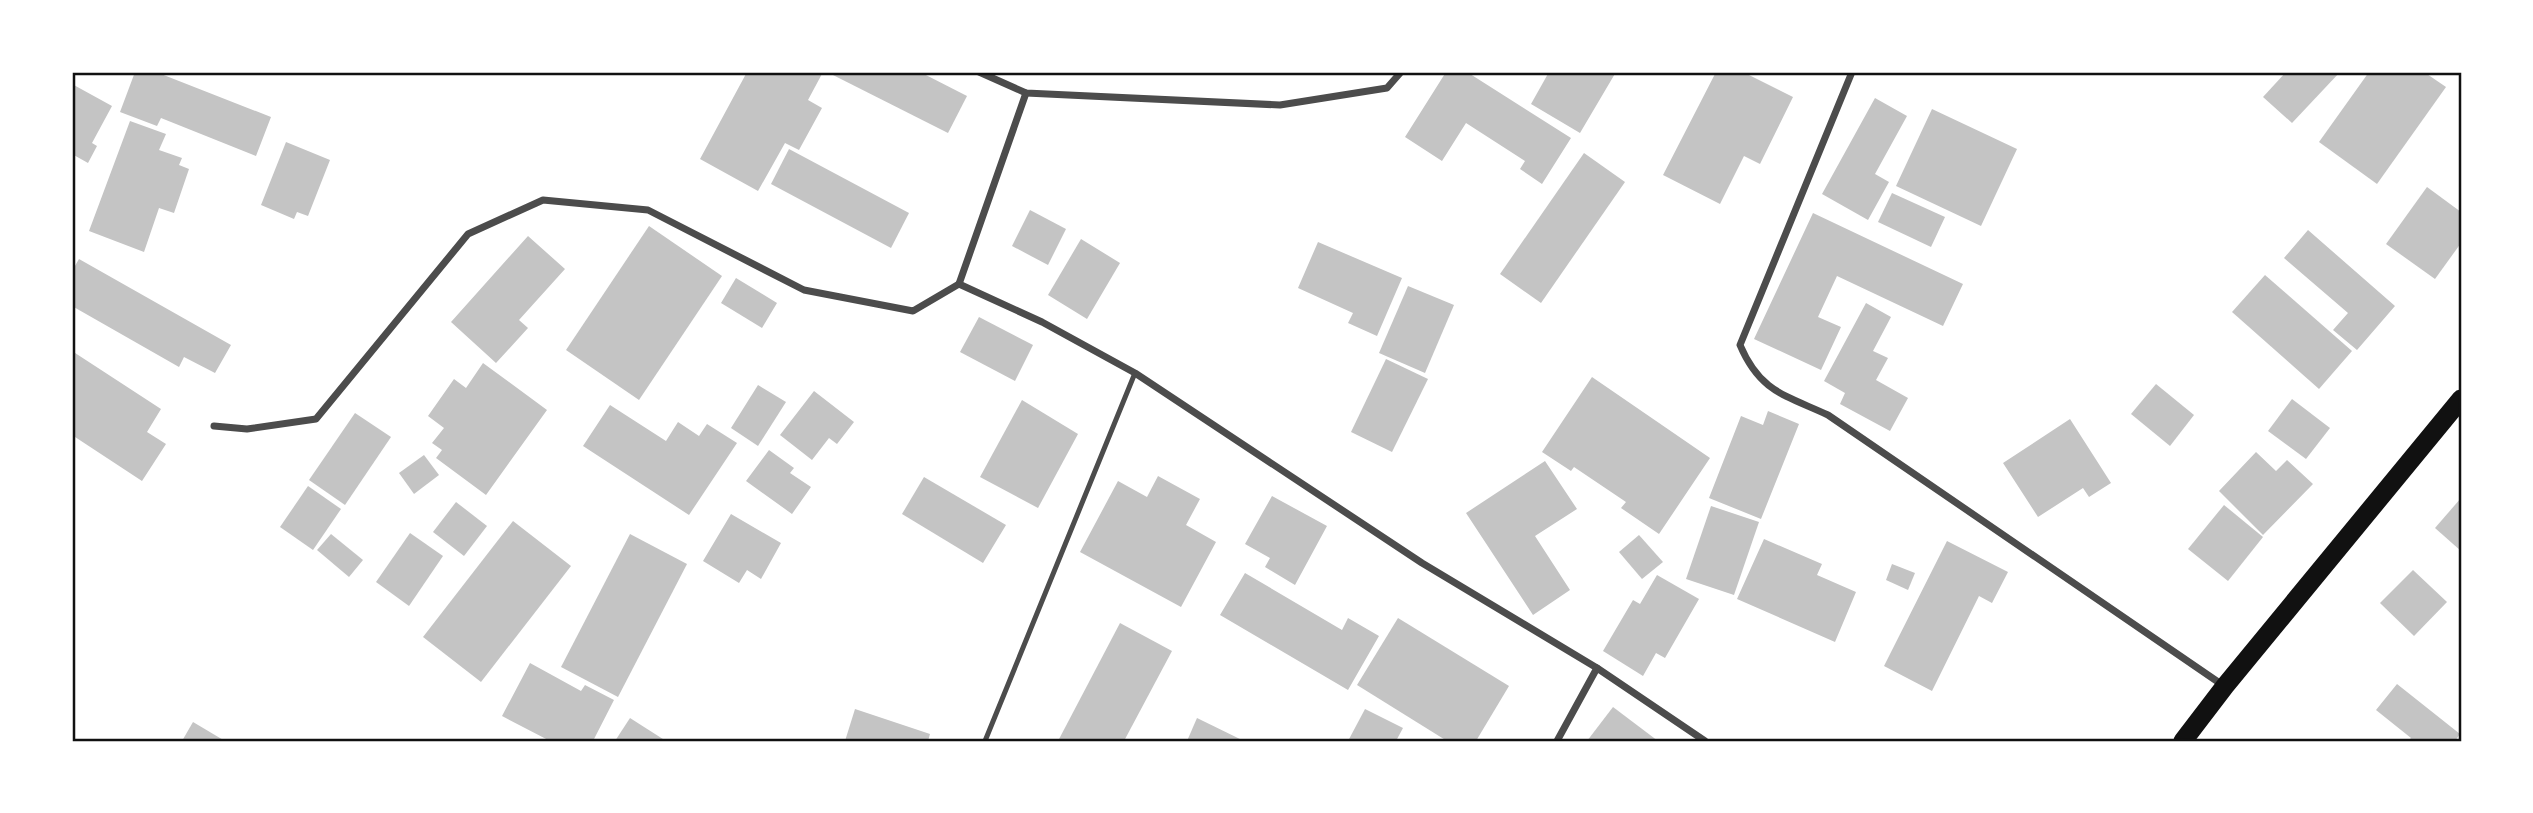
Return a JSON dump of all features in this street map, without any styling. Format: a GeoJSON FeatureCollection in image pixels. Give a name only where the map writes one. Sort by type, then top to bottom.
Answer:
{"type":"FeatureCollection","features":[{"type":"Feature","properties":{"kind":"highway"},"geometry":{"type":"LineString","coordinates":[[2183,741],[2225,686],[2461,399]]}},
{"type":"Feature","properties":{"kind":"street"},"geometry":{"type":"LineString","coordinates":[[979,72],[1026,93],[1280,106],[1387,88],[1401,72]]}},
{"type":"Feature","properties":{"kind":"street"},"geometry":{"type":"LineString","coordinates":[[1852,72],[1741,345],[1750,368],[1767,387],[1828,415],[2225,686]]}},
{"type":"Feature","properties":{"kind":"street"},"geometry":{"type":"LineString","coordinates":[[214,426],[247,429],[316,419],[468,234],[543,200],[649,210],[804,290],[913,311],[959,284],[1026,93]]}},
{"type":"Feature","properties":{"kind":"street"},"geometry":{"type":"LineString","coordinates":[[959,284],[1042,322],[1135,373],[1422,563],[1597,668],[1705,741]]}},
{"type":"Feature","properties":{"kind":"street"},"geometry":{"type":"LineString","coordinates":[[1557,741],[1597,668]]}},
{"type":"Feature","properties":{"kind":"lane"},"geometry":{"type":"LineString","coordinates":[[985,741],[1135,373]]}},
{"type":"Feature","properties":{"kind":"building"},"geometry":{"type":"Polygon","coordinates":[[[135,72],[156,72],[271,117],[256,156],[161,118],[157,126],[120,112],[135,72]]]}},
{"type":"Feature","properties":{"kind":"building"},"geometry":{"type":"Polygon","coordinates":[[[747,72],[823,72],[808,100],[822,108],[799,150],[785,143],[758,191],[700,159],[747,72]]]}},
{"type":"Feature","properties":{"kind":"building"},"geometry":{"type":"Polygon","coordinates":[[[827,72],[920,72],[967,96],[948,133],[827,72]]]}},
{"type":"Feature","properties":{"kind":"building"},"geometry":{"type":"Polygon","coordinates":[[[1446,72],[1467,72],[1571,138],[1542,184],[1520,169],[1525,161],[1466,123],[1442,161],[1405,137],[1446,72]]]}},
{"type":"Feature","properties":{"kind":"building"},"geometry":{"type":"Polygon","coordinates":[[[1549,72],[1561,75],[1564,72],[1616,72],[1580,133],[1531,104],[1549,72]]]}},
{"type":"Feature","properties":{"kind":"building"},"geometry":{"type":"Polygon","coordinates":[[[1716,72],[1743,72],[1793,97],[1760,164],[1744,156],[1720,204],[1663,175],[1716,72]]]}},
{"type":"Feature","properties":{"kind":"building"},"geometry":{"type":"Polygon","coordinates":[[[2286,72],[2340,72],[2292,123],[2263,97],[2286,72]]]}},
{"type":"Feature","properties":{"kind":"building"},"geometry":{"type":"Polygon","coordinates":[[[2369,72],[2424,72],[2446,87],[2377,184],[2319,142],[2369,72]]]}},
{"type":"Feature","properties":{"kind":"building"},"geometry":{"type":"Polygon","coordinates":[[[72,84],[112,106],[92,143],[97,146],[88,163],[72,154],[72,84]]]}},
{"type":"Feature","properties":{"kind":"building"},"geometry":{"type":"Polygon","coordinates":[[[1875,98],[1907,116],[1875,174],[1889,182],[1868,220],[1822,194],[1875,98]]]}},
{"type":"Feature","properties":{"kind":"building"},"geometry":{"type":"Polygon","coordinates":[[[1932,109],[2017,149],[1981,226],[1896,186],[1932,109]]]}},
{"type":"Feature","properties":{"kind":"building"},"geometry":{"type":"Polygon","coordinates":[[[130,121],[166,134],[159,150],[182,158],[179,165],[189,169],[174,213],[159,208],[144,252],[89,231],[130,121]]]}},
{"type":"Feature","properties":{"kind":"building"},"geometry":{"type":"Polygon","coordinates":[[[286,142],[330,160],[308,216],[297,212],[294,219],[261,205],[286,142]]]}},
{"type":"Feature","properties":{"kind":"building"},"geometry":{"type":"Polygon","coordinates":[[[789,149],[909,213],[891,248],[771,184],[789,149]]]}},
{"type":"Feature","properties":{"kind":"building"},"geometry":{"type":"Polygon","coordinates":[[[1584,153],[1625,182],[1541,303],[1500,274],[1584,153]]]}},
{"type":"Feature","properties":{"kind":"building"},"geometry":{"type":"Polygon","coordinates":[[[2427,187],[2461,212],[2461,243],[2435,279],[2386,244],[2427,187]]]}},
{"type":"Feature","properties":{"kind":"building"},"geometry":{"type":"Polygon","coordinates":[[[1892,193],[1945,217],[1931,247],[1878,222],[1892,193]]]}},
{"type":"Feature","properties":{"kind":"building"},"geometry":{"type":"Polygon","coordinates":[[[1030,210],[1066,229],[1048,265],[1012,246],[1030,210]]]}},
{"type":"Feature","properties":{"kind":"building"},"geometry":{"type":"Polygon","coordinates":[[[1813,213],[1963,284],[1943,326],[1837,276],[1818,317],[1841,327],[1821,370],[1754,339],[1813,213]]]}},
{"type":"Feature","properties":{"kind":"building"},"geometry":{"type":"Polygon","coordinates":[[[649,226],[722,276],[639,400],[566,350],[649,226]]]}},
{"type":"Feature","properties":{"kind":"building"},"geometry":{"type":"Polygon","coordinates":[[[2308,230],[2395,306],[2357,350],[2333,330],[2348,313],[2284,258],[2308,230]]]}},
{"type":"Feature","properties":{"kind":"building"},"geometry":{"type":"Polygon","coordinates":[[[528,236],[565,269],[519,320],[528,328],[496,363],[451,322],[528,236]]]}},
{"type":"Feature","properties":{"kind":"building"},"geometry":{"type":"Polygon","coordinates":[[[1081,239],[1120,263],[1087,319],[1048,295],[1081,239]]]}},
{"type":"Feature","properties":{"kind":"building"},"geometry":{"type":"Polygon","coordinates":[[[1318,242],[1402,278],[1377,336],[1348,323],[1353,313],[1298,288],[1318,242]]]}},
{"type":"Feature","properties":{"kind":"building"},"geometry":{"type":"Polygon","coordinates":[[[79,259],[231,345],[215,373],[184,357],[179,367],[72,306],[72,271],[79,259]]]}},
{"type":"Feature","properties":{"kind":"building"},"geometry":{"type":"Polygon","coordinates":[[[2265,275],[2352,351],[2319,389],[2232,312],[2265,275]]]}},
{"type":"Feature","properties":{"kind":"building"},"geometry":{"type":"Polygon","coordinates":[[[736,278],[777,303],[762,328],[721,303],[736,278]]]}},
{"type":"Feature","properties":{"kind":"building"},"geometry":{"type":"Polygon","coordinates":[[[1408,286],[1454,305],[1425,373],[1379,353],[1408,286]]]}},
{"type":"Feature","properties":{"kind":"building"},"geometry":{"type":"Polygon","coordinates":[[[1866,303],[1891,317],[1873,351],[1888,358],[1876,380],[1908,398],[1890,431],[1840,404],[1845,393],[1824,381],[1866,303]]]}},
{"type":"Feature","properties":{"kind":"building"},"geometry":{"type":"Polygon","coordinates":[[[979,317],[1033,345],[1015,381],[960,352],[979,317]]]}},
{"type":"Feature","properties":{"kind":"building"},"geometry":{"type":"Polygon","coordinates":[[[72,351],[161,409],[147,432],[166,444],[142,481],[72,435],[72,351]]]}},
{"type":"Feature","properties":{"kind":"building"},"geometry":{"type":"Polygon","coordinates":[[[1386,359],[1428,379],[1392,452],[1351,432],[1386,359]]]}},
{"type":"Feature","properties":{"kind":"building"},"geometry":{"type":"Polygon","coordinates":[[[483,363],[547,410],[486,495],[436,458],[442,450],[432,443],[444,428],[428,416],[454,379],[466,388],[483,363]]]}},
{"type":"Feature","properties":{"kind":"building"},"geometry":{"type":"Polygon","coordinates":[[[1592,377],[1710,458],[1659,534],[1621,508],[1626,502],[1574,467],[1571,471],[1542,452],[1592,377]]]}},
{"type":"Feature","properties":{"kind":"building"},"geometry":{"type":"Polygon","coordinates":[[[2156,384],[2194,415],[2170,446],[2131,414],[2156,384]]]}},
{"type":"Feature","properties":{"kind":"building"},"geometry":{"type":"Polygon","coordinates":[[[758,385],[786,402],[758,446],[731,428],[758,385]]]}},
{"type":"Feature","properties":{"kind":"building"},"geometry":{"type":"Polygon","coordinates":[[[814,391],[854,422],[837,444],[829,438],[812,460],[780,435],[814,391]]]}},
{"type":"Feature","properties":{"kind":"building"},"geometry":{"type":"Polygon","coordinates":[[[2292,399],[2330,428],[2306,459],[2268,431],[2292,399]]]}},
{"type":"Feature","properties":{"kind":"building"},"geometry":{"type":"Polygon","coordinates":[[[1022,400],[1078,434],[1038,508],[980,477],[1022,400]]]}},
{"type":"Feature","properties":{"kind":"building"},"geometry":{"type":"Polygon","coordinates":[[[610,405],[666,441],[678,422],[699,436],[707,424],[737,443],[689,515],[583,446],[610,405]]]}},
{"type":"Feature","properties":{"kind":"building"},"geometry":{"type":"Polygon","coordinates":[[[1768,411],[1799,424],[1761,519],[1709,498],[1741,416],[1763,425],[1768,411]]]}},
{"type":"Feature","properties":{"kind":"building"},"geometry":{"type":"Polygon","coordinates":[[[355,413],[391,437],[345,505],[309,480],[355,413]]]}},
{"type":"Feature","properties":{"kind":"building"},"geometry":{"type":"Polygon","coordinates":[[[2070,419],[2111,483],[2089,497],[2083,488],[2038,517],[2003,463],[2070,419]]]}},
{"type":"Feature","properties":{"kind":"building"},"geometry":{"type":"Polygon","coordinates":[[[769,450],[794,468],[790,473],[811,487],[792,514],[746,481],[769,450]]]}},
{"type":"Feature","properties":{"kind":"building"},"geometry":{"type":"Polygon","coordinates":[[[2256,452],[2276,471],[2287,460],[2313,484],[2263,535],[2219,491],[2256,452]]]}},
{"type":"Feature","properties":{"kind":"building"},"geometry":{"type":"Polygon","coordinates":[[[424,455],[439,475],[414,494],[399,473],[424,455]]]}},
{"type":"Feature","properties":{"kind":"building"},"geometry":{"type":"Polygon","coordinates":[[[1545,461],[1577,509],[1535,536],[1570,590],[1533,615],[1466,513],[1545,461]]]}},
{"type":"Feature","properties":{"kind":"building"},"geometry":{"type":"Polygon","coordinates":[[[1158,476],[1200,499],[1186,525],[1216,542],[1181,607],[1080,552],[1118,481],[1147,497],[1158,476]]]}},
{"type":"Feature","properties":{"kind":"building"},"geometry":{"type":"Polygon","coordinates":[[[924,477],[1006,525],[983,563],[902,514],[924,477]]]}},
{"type":"Feature","properties":{"kind":"building"},"geometry":{"type":"Polygon","coordinates":[[[308,486],[341,509],[313,550],[280,527],[308,486]]]}},
{"type":"Feature","properties":{"kind":"building"},"geometry":{"type":"Polygon","coordinates":[[[1272,496],[1327,526],[1295,585],[1265,567],[1270,558],[1245,544],[1272,496]]]}},
{"type":"Feature","properties":{"kind":"building"},"geometry":{"type":"Polygon","coordinates":[[[2461,498],[2461,551],[2435,528],[2461,498]]]}},
{"type":"Feature","properties":{"kind":"building"},"geometry":{"type":"Polygon","coordinates":[[[456,502],[487,526],[464,556],[433,532],[456,502]]]}},
{"type":"Feature","properties":{"kind":"building"},"geometry":{"type":"Polygon","coordinates":[[[2224,505],[2263,537],[2228,581],[2188,549],[2224,505]]]}},
{"type":"Feature","properties":{"kind":"building"},"geometry":{"type":"Polygon","coordinates":[[[1711,506],[1759,522],[1734,595],[1686,579],[1711,506]]]}},
{"type":"Feature","properties":{"kind":"building"},"geometry":{"type":"Polygon","coordinates":[[[731,514],[781,543],[761,579],[747,570],[739,583],[703,561],[731,514]]]}},
{"type":"Feature","properties":{"kind":"building"},"geometry":{"type":"Polygon","coordinates":[[[513,521],[571,566],[481,682],[423,637],[513,521]]]}},
{"type":"Feature","properties":{"kind":"building"},"geometry":{"type":"Polygon","coordinates":[[[410,533],[443,556],[409,606],[376,582],[410,533]]]}},
{"type":"Feature","properties":{"kind":"building"},"geometry":{"type":"Polygon","coordinates":[[[331,534],[363,560],[349,577],[317,550],[331,534]]]}},
{"type":"Feature","properties":{"kind":"building"},"geometry":{"type":"Polygon","coordinates":[[[630,534],[687,564],[618,697],[561,667],[630,534]]]}},
{"type":"Feature","properties":{"kind":"building"},"geometry":{"type":"Polygon","coordinates":[[[1639,535],[1663,562],[1642,579],[1619,552],[1639,535]]]}},
{"type":"Feature","properties":{"kind":"building"},"geometry":{"type":"Polygon","coordinates":[[[1764,539],[1822,564],[1817,575],[1856,592],[1835,642],[1737,599],[1764,539]]]}},
{"type":"Feature","properties":{"kind":"building"},"geometry":{"type":"Polygon","coordinates":[[[1947,541],[2008,572],[1992,603],[1979,596],[1932,691],[1884,666],[1947,541]]]}},
{"type":"Feature","properties":{"kind":"building"},"geometry":{"type":"Polygon","coordinates":[[[1892,564],[1915,573],[1908,590],[1886,580],[1892,564]]]}},
{"type":"Feature","properties":{"kind":"building"},"geometry":{"type":"Polygon","coordinates":[[[2413,570],[2447,602],[2414,636],[2380,603],[2413,570]]]}},
{"type":"Feature","properties":{"kind":"building"},"geometry":{"type":"Polygon","coordinates":[[[1245,573],[1342,630],[1348,618],[1379,636],[1348,690],[1220,615],[1245,573]]]}},
{"type":"Feature","properties":{"kind":"building"},"geometry":{"type":"Polygon","coordinates":[[[1657,575],[1699,599],[1665,658],[1656,653],[1643,676],[1603,651],[1633,600],[1640,604],[1657,575]]]}},
{"type":"Feature","properties":{"kind":"building"},"geometry":{"type":"Polygon","coordinates":[[[1398,618],[1509,686],[1476,741],[1447,741],[1357,685],[1398,618]]]}},
{"type":"Feature","properties":{"kind":"building"},"geometry":{"type":"Polygon","coordinates":[[[1120,623],[1172,651],[1124,741],[1058,741],[1120,623]]]}},
{"type":"Feature","properties":{"kind":"building"},"geometry":{"type":"Polygon","coordinates":[[[530,663],[581,691],[585,685],[614,700],[593,741],[550,741],[502,716],[530,663]]]}},
{"type":"Feature","properties":{"kind":"building"},"geometry":{"type":"Polygon","coordinates":[[[2397,684],[2460,734],[2455,741],[2408,741],[2411,738],[2376,710],[2397,684]]]}},
{"type":"Feature","properties":{"kind":"building"},"geometry":{"type":"Polygon","coordinates":[[[1613,707],[1658,741],[1587,741],[1613,707]]]}},
{"type":"Feature","properties":{"kind":"building"},"geometry":{"type":"Polygon","coordinates":[[[855,709],[930,734],[928,741],[845,741],[855,709]]]}},
{"type":"Feature","properties":{"kind":"building"},"geometry":{"type":"Polygon","coordinates":[[[1365,709],[1403,728],[1396,741],[1348,741],[1365,709]]]}},
{"type":"Feature","properties":{"kind":"building"},"geometry":{"type":"Polygon","coordinates":[[[630,718],[666,741],[615,741],[630,718]]]}},
{"type":"Feature","properties":{"kind":"building"},"geometry":{"type":"Polygon","coordinates":[[[1197,718],[1244,741],[1187,741],[1197,718]]]}},
{"type":"Feature","properties":{"kind":"building"},"geometry":{"type":"Polygon","coordinates":[[[193,722],[225,741],[182,741],[193,722]]]}}]}
